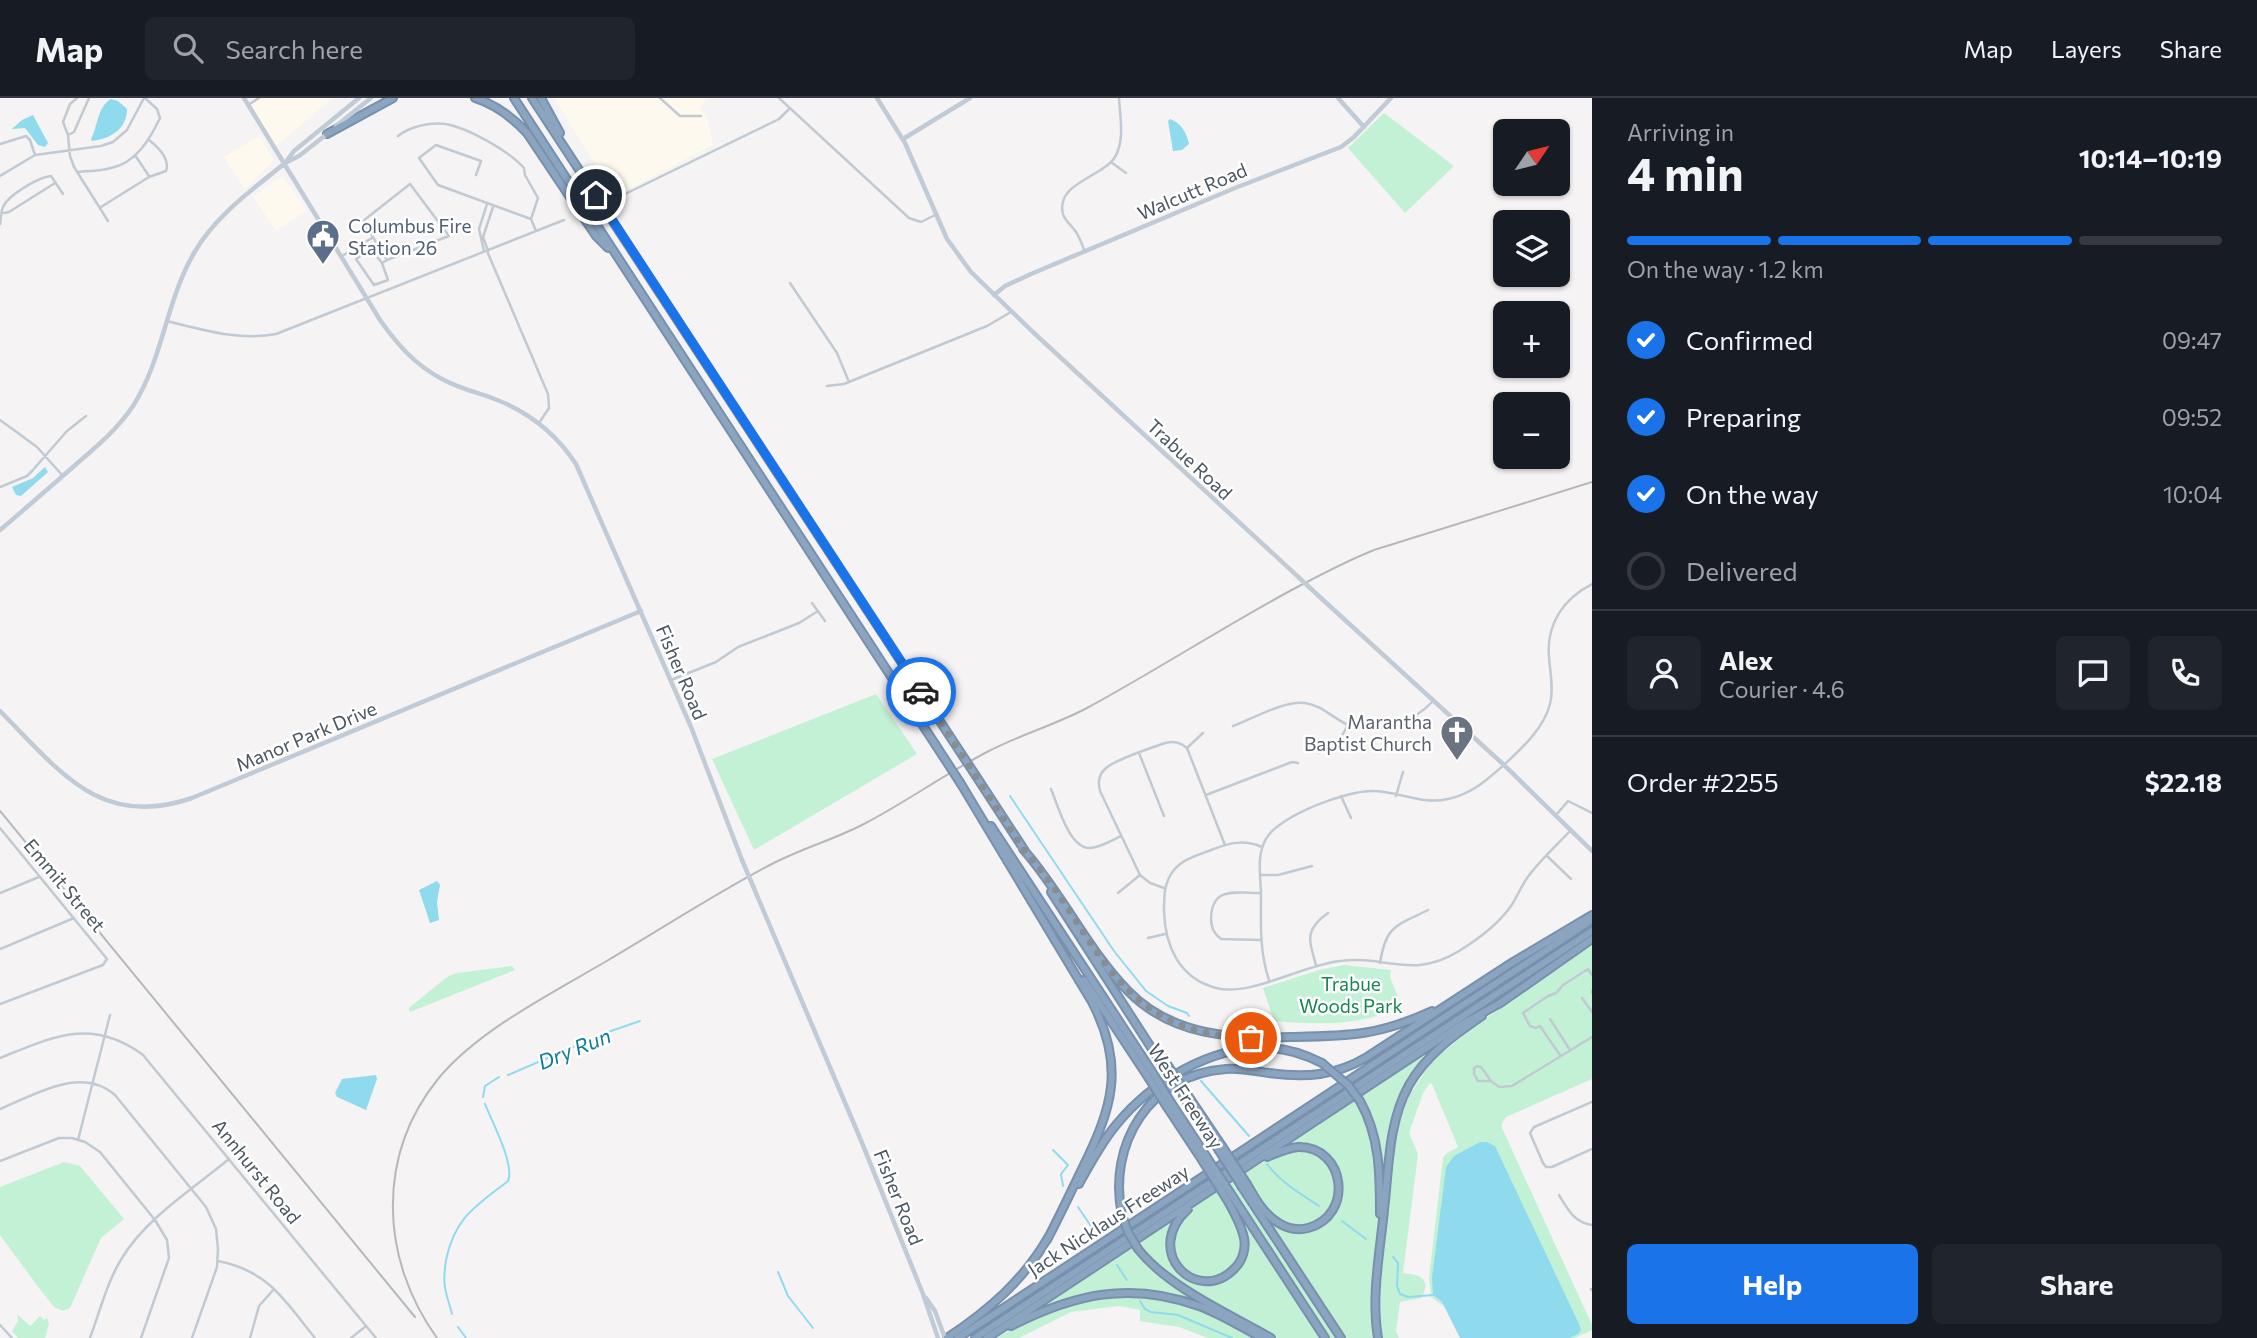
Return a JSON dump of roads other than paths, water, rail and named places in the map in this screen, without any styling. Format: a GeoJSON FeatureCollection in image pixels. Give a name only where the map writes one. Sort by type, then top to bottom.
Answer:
{"type":"FeatureCollection","features":[{"type":"Feature","properties":{"kind":"highway"},"geometry":{"type":"LineString","coordinates":[[327,134],[394,98]]}},
{"type":"Feature","properties":{"kind":"highway"},"geometry":{"type":"LineString","coordinates":[[475,98],[498,110],[521,127],[596,236],[618,258]]}},
{"type":"Feature","properties":{"kind":"highway","name":"West Freeway"},"geometry":{"type":"LineString","coordinates":[[512,98],[993,830],[1204,1158],[1325,1338]]}},
{"type":"Feature","properties":{"kind":"highway","name":"West Freeway"},"geometry":{"type":"LineString","coordinates":[[532,98],[1185,1095],[1341,1338]]}},
{"type":"Feature","properties":{"kind":"highway"},"geometry":{"type":"LineString","coordinates":[[541,98],[568,146],[797,498],[814,529]]}},
{"type":"Feature","properties":{"kind":"highway"},"geometry":{"type":"LineString","coordinates":[[961,784],[1100,1017],[1109,1044],[1112,1072],[1109,1105],[1103,1125],[1047,1240]]}},
{"type":"Feature","properties":{"kind":"highway"},"geometry":{"type":"LineString","coordinates":[[1023,849],[1040,867],[1113,974],[1153,1012],[1184,1027],[1236,1038],[1349,1036],[1394,1027],[1450,1003]]}},
{"type":"Feature","properties":{"kind":"highway"},"geometry":{"type":"LineString","coordinates":[[1040,914],[1150,1075]]}},
{"type":"Feature","properties":{"kind":"highway"},"geometry":{"type":"LineString","coordinates":[[1271,1338],[1169,1279],[1152,1265],[1128,1232],[1122,1215],[1118,1180],[1123,1149],[1136,1122],[1150,1104],[1167,1090],[1191,1077],[1225,1069],[1294,1076],[1336,1072],[1367,1057],[1513,962],[1592,918]]}},
{"type":"Feature","properties":{"kind":"highway","name":"Jack Nicklaus Freeway"},"geometry":{"type":"LineString","coordinates":[[958,1338],[1592,918]]}},
{"type":"Feature","properties":{"kind":"highway","name":"Jack Nicklaus Freeway"},"geometry":{"type":"LineString","coordinates":[[975,1338],[1592,931]]}},
{"type":"Feature","properties":{"kind":"highway"},"geometry":{"type":"LineString","coordinates":[[1378,1338],[1376,1304],[1379,1251],[1393,1129],[1405,1092],[1432,1054],[1454,1035],[1592,939]]}},
{"type":"Feature","properties":{"kind":"highway"},"geometry":{"type":"LineString","coordinates":[[987,1338],[1461,1025],[1502,1002]]}},
{"type":"Feature","properties":{"kind":"highway"},"geometry":{"type":"LineString","coordinates":[[946,1338],[982,1314],[1007,1292],[1030,1266],[1108,1136],[1132,1108],[1166,1081],[1227,1053],[1258,1048],[1287,1050],[1305,1055],[1322,1063],[1341,1078],[1360,1101],[1372,1126],[1378,1156],[1379,1251]]}},
{"type":"Feature","properties":{"kind":"highway"},"geometry":{"type":"LineString","coordinates":[[1244,1186],[1272,1218],[1297,1230],[1312,1227],[1325,1219],[1339,1196],[1339,1178],[1336,1171],[1327,1158],[1314,1150],[1295,1147],[1252,1163]]}},
{"type":"Feature","properties":{"kind":"highway"},"geometry":{"type":"LineString","coordinates":[[1210,1191],[1183,1213],[1172,1228],[1170,1236],[1169,1244],[1174,1261],[1185,1274],[1197,1280],[1213,1280],[1228,1274],[1240,1262],[1245,1246],[1229,1196]]}},
{"type":"Feature","properties":{"kind":"highway"},"geometry":{"type":"LineString","coordinates":[[987,1338],[1058,1304],[1098,1295],[1124,1293],[1162,1296],[1188,1302],[1262,1338]]}},
{"type":"Feature","properties":{"kind":"main road","name":"Fisher Road"},"geometry":{"type":"LineString","coordinates":[[244,98],[398,344],[422,367],[450,383],[509,405],[538,423],[559,441],[580,471],[671,680],[742,860],[794,978],[923,1294],[938,1338]]}},
{"type":"Feature","properties":{"kind":"main road"},"geometry":{"type":"LineString","coordinates":[[0,530],[102,443],[133,405],[156,361],[180,282],[198,245],[222,217],[285,163],[294,151],[359,98]]}},
{"type":"Feature","properties":{"kind":"main road"},"geometry":{"type":"LineString","coordinates":[[285,163],[299,156],[372,98]]}},
{"type":"Feature","properties":{"kind":"main road","name":"Trabue Road"},"geometry":{"type":"LineString","coordinates":[[877,98],[903,139],[935,215],[958,256],[994,295],[1504,765],[1592,851]]}},
{"type":"Feature","properties":{"kind":"main road"},"geometry":{"type":"LineString","coordinates":[[903,139],[970,98]]}},
{"type":"Feature","properties":{"kind":"main road"},"geometry":{"type":"LineString","coordinates":[[1338,98],[1364,127]]}},
{"type":"Feature","properties":{"kind":"main road","name":"Walcutt Road"},"geometry":{"type":"LineString","coordinates":[[994,295],[1005,286],[1085,251],[1234,188],[1341,147],[1391,98]]}},
{"type":"Feature","properties":{"kind":"main road","name":"Manor Park Drive"},"geometry":{"type":"LineString","coordinates":[[0,711],[72,780],[92,795],[126,806],[164,807],[192,798],[640,611]]}},
{"type":"Feature","properties":{"kind":"main road","name":"Fisher Road"},"geometry":{"type":"LineString","coordinates":[[923,1294],[935,1311],[946,1338]]}},
{"type":"Feature","properties":{"kind":"street"},"geometry":{"type":"LineString","coordinates":[[78,98],[70,104],[64,119],[72,161],[108,221]]}},
{"type":"Feature","properties":{"kind":"street"},"geometry":{"type":"LineString","coordinates":[[68,135],[74,132],[89,99],[83,98]]}},
{"type":"Feature","properties":{"kind":"street"},"geometry":{"type":"LineString","coordinates":[[0,176],[35,155],[101,146],[118,139],[131,124],[145,98],[153,103],[160,118],[149,140],[135,155],[114,168],[78,172]]}},
{"type":"Feature","properties":{"kind":"street"},"geometry":{"type":"LineString","coordinates":[[248,105],[259,98]]}},
{"type":"Feature","properties":{"kind":"street"},"geometry":{"type":"LineString","coordinates":[[660,98],[680,116],[701,116]]}},
{"type":"Feature","properties":{"kind":"street"},"geometry":{"type":"LineString","coordinates":[[779,98],[909,218],[921,222],[935,215]]}},
{"type":"Feature","properties":{"kind":"street"},"geometry":{"type":"LineString","coordinates":[[1085,251],[1077,233],[1065,218],[1064,201],[1072,189],[1111,162],[1120,145],[1119,98]]}},
{"type":"Feature","properties":{"kind":"street"},"geometry":{"type":"LineString","coordinates":[[625,194],[779,119],[790,108]]}},
{"type":"Feature","properties":{"kind":"street"},"geometry":{"type":"LineString","coordinates":[[398,136],[414,126],[446,124],[483,138],[524,168],[538,198],[531,219],[536,231]]}},
{"type":"Feature","properties":{"kind":"street"},"geometry":{"type":"LineString","coordinates":[[0,144],[26,136],[35,155]]}},
{"type":"Feature","properties":{"kind":"street"},"geometry":{"type":"LineString","coordinates":[[100,208],[149,177],[163,173],[167,168],[158,147],[149,140]]}},
{"type":"Feature","properties":{"kind":"street"},"geometry":{"type":"LineString","coordinates":[[476,175],[481,161],[436,145],[419,158],[443,188],[531,219]]}},
{"type":"Feature","properties":{"kind":"street"},"geometry":{"type":"LineString","coordinates":[[135,155],[149,177]]}},
{"type":"Feature","properties":{"kind":"street"},"geometry":{"type":"LineString","coordinates":[[1111,162],[1126,173]]}},
{"type":"Feature","properties":{"kind":"street"},"geometry":{"type":"LineString","coordinates":[[0,224],[3,212],[1,206],[40,179],[50,176],[62,194]]}},
{"type":"Feature","properties":{"kind":"street"},"geometry":{"type":"LineString","coordinates":[[3,212],[9,212],[55,183]]}},
{"type":"Feature","properties":{"kind":"street"},"geometry":{"type":"LineString","coordinates":[[382,263],[449,236],[410,184],[363,221],[387,260]]}},
{"type":"Feature","properties":{"kind":"street"},"geometry":{"type":"LineString","coordinates":[[487,204],[479,229],[486,251],[548,394],[549,408],[538,423]]}},
{"type":"Feature","properties":{"kind":"street"},"geometry":{"type":"LineString","coordinates":[[486,251],[483,237],[493,206]]}},
{"type":"Feature","properties":{"kind":"street"},"geometry":{"type":"LineString","coordinates":[[167,321],[230,336],[262,337],[276,334],[564,220]]}},
{"type":"Feature","properties":{"kind":"street"},"geometry":{"type":"LineString","coordinates":[[342,256],[373,238]]}},
{"type":"Feature","properties":{"kind":"street"},"geometry":{"type":"LineString","coordinates":[[371,249],[382,263],[388,280],[374,285],[356,259],[371,249]]}},
{"type":"Feature","properties":{"kind":"street"},"geometry":{"type":"LineString","coordinates":[[790,283],[837,353],[849,382]]}},
{"type":"Feature","properties":{"kind":"street"},"geometry":{"type":"LineString","coordinates":[[827,386],[849,382],[987,326],[1011,312]]}},
{"type":"Feature","properties":{"kind":"street"},"geometry":{"type":"LineString","coordinates":[[0,487],[27,475],[67,431],[86,416]]}},
{"type":"Feature","properties":{"kind":"street"},"geometry":{"type":"LineString","coordinates":[[0,420],[37,447],[63,476]]}},
{"type":"Feature","properties":{"kind":"street"},"geometry":{"type":"LineString","coordinates":[[1269,981],[1261,940],[1260,875],[1262,847],[1272,829],[1281,822],[1341,796],[1369,790],[1423,801],[1452,799],[1475,789],[1504,765],[1536,732],[1549,709],[1552,688],[1549,641],[1558,613],[1573,596],[1592,584]]}},
{"type":"Feature","properties":{"kind":"street"},"geometry":{"type":"LineString","coordinates":[[813,603],[825,621]]}},
{"type":"Feature","properties":{"kind":"street"},"geometry":{"type":"LineString","coordinates":[[671,680],[716,662],[738,647],[799,623],[818,611]]}},
{"type":"Feature","properties":{"kind":"street"},"geometry":{"type":"LineString","coordinates":[[1233,726],[1303,702],[1324,710],[1348,725],[1367,729],[1402,722],[1416,716],[1434,701]]}},
{"type":"Feature","properties":{"kind":"street"},"geometry":{"type":"LineString","coordinates":[[1318,753],[1339,741],[1348,725]]}},
{"type":"Feature","properties":{"kind":"street"},"geometry":{"type":"LineString","coordinates":[[1187,748],[1203,733]]}},
{"type":"Feature","properties":{"kind":"street"},"geometry":{"type":"LineString","coordinates":[[1165,888],[1150,883],[1140,874],[1121,836],[1100,791],[1098,780],[1106,767],[1173,741],[1187,748],[1226,845]]}},
{"type":"Feature","properties":{"kind":"street"},"geometry":{"type":"LineString","coordinates":[[1139,753],[1164,816]]}},
{"type":"Feature","properties":{"kind":"street"},"geometry":{"type":"LineString","coordinates":[[1206,795],[1292,762],[1298,763]]}},
{"type":"Feature","properties":{"kind":"street"},"geometry":{"type":"LineString","coordinates":[[1396,796],[1403,772]]}},
{"type":"Feature","properties":{"kind":"street"},"geometry":{"type":"LineString","coordinates":[[1051,789],[1070,835],[1077,844],[1093,847],[1121,836]]}},
{"type":"Feature","properties":{"kind":"street"},"geometry":{"type":"LineString","coordinates":[[1341,796],[1350,818]]}},
{"type":"Feature","properties":{"kind":"street"},"geometry":{"type":"LineString","coordinates":[[1555,816],[1568,801],[1592,813]]}},
{"type":"Feature","properties":{"kind":"street","name":"Emmit Street"},"geometry":{"type":"LineString","coordinates":[[0,828],[105,955],[106,961],[103,965],[0,1004]]}},
{"type":"Feature","properties":{"kind":"street"},"geometry":{"type":"LineString","coordinates":[[1262,847],[1244,842],[1226,845],[1179,865],[1171,874],[1165,888],[1166,934],[1172,951],[1182,968],[1205,984],[1234,990],[1316,965],[1342,960],[1399,966],[1422,965],[1459,951],[1504,914],[1527,879],[1570,831]]}},
{"type":"Feature","properties":{"kind":"street"},"geometry":{"type":"LineString","coordinates":[[0,837],[5,835]]}},
{"type":"Feature","properties":{"kind":"street"},"geometry":{"type":"LineString","coordinates":[[1546,856],[1571,879]]}},
{"type":"Feature","properties":{"kind":"street"},"geometry":{"type":"LineString","coordinates":[[1260,875],[1278,875],[1312,866]]}},
{"type":"Feature","properties":{"kind":"street"},"geometry":{"type":"LineString","coordinates":[[1118,893],[1140,874]]}},
{"type":"Feature","properties":{"kind":"street"},"geometry":{"type":"LineString","coordinates":[[0,892],[40,876]]}},
{"type":"Feature","properties":{"kind":"street"},"geometry":{"type":"LineString","coordinates":[[1261,893],[1219,895],[1214,900],[1211,918],[1213,931],[1221,939],[1261,940]]}},
{"type":"Feature","properties":{"kind":"street"},"geometry":{"type":"LineString","coordinates":[[1380,963],[1383,943],[1390,931],[1428,910]]}},
{"type":"Feature","properties":{"kind":"street"},"geometry":{"type":"LineString","coordinates":[[1316,965],[1310,942],[1311,930],[1318,920],[1328,913]]}},
{"type":"Feature","properties":{"kind":"street"},"geometry":{"type":"LineString","coordinates":[[0,949],[74,918]]}},
{"type":"Feature","properties":{"kind":"street"},"geometry":{"type":"LineString","coordinates":[[1148,938],[1166,934]]}},
{"type":"Feature","properties":{"kind":"street"},"geometry":{"type":"LineString","coordinates":[[1560,1055],[1540,1026],[1531,1026],[1523,1013],[1588,969],[1592,975]]}},
{"type":"Feature","properties":{"kind":"street"},"geometry":{"type":"LineString","coordinates":[[1582,998],[1592,1012]]}},
{"type":"Feature","properties":{"kind":"street"},"geometry":{"type":"LineString","coordinates":[[78,1140],[110,1015]]}},
{"type":"Feature","properties":{"kind":"street"},"geometry":{"type":"LineString","coordinates":[[1550,1019],[1570,1050]]}},
{"type":"Feature","properties":{"kind":"street"},"geometry":{"type":"LineString","coordinates":[[0,1058],[59,1035],[79,1032],[105,1036]]}},
{"type":"Feature","properties":{"kind":"street","name":"Annhurst Road"},"geometry":{"type":"LineString","coordinates":[[105,1036],[129,1045],[148,1059],[376,1338]]}},
{"type":"Feature","properties":{"kind":"street"},"geometry":{"type":"LineString","coordinates":[[1491,1081],[1478,1081],[1474,1068],[1482,1067],[1491,1081],[1499,1087],[1512,1086],[1592,1037]]}},
{"type":"Feature","properties":{"kind":"street"},"geometry":{"type":"LineString","coordinates":[[0,1109],[69,1082],[81,1080],[104,1087],[115,1095],[192,1189],[209,1213],[216,1229],[218,1261],[192,1338]]}},
{"type":"Feature","properties":{"kind":"street"},"geometry":{"type":"LineString","coordinates":[[1592,1102],[1530,1131],[1546,1167],[1552,1167],[1592,1149]]}},
{"type":"Feature","properties":{"kind":"street"},"geometry":{"type":"LineString","coordinates":[[0,1161],[59,1138],[78,1140],[100,1152],[155,1220],[167,1240],[169,1258],[141,1338]]}},
{"type":"Feature","properties":{"kind":"street"},"geometry":{"type":"LineString","coordinates":[[90,1338],[119,1262],[136,1238],[229,1159]]}},
{"type":"Feature","properties":{"kind":"street"},"geometry":{"type":"LineString","coordinates":[[1559,1195],[1574,1217],[1581,1222],[1592,1224]]}},
{"type":"Feature","properties":{"kind":"street"},"geometry":{"type":"LineString","coordinates":[[218,1261],[235,1264],[253,1272],[275,1289],[315,1338]]}},
{"type":"Feature","properties":{"kind":"street"},"geometry":{"type":"LineString","coordinates":[[250,1338],[259,1306],[275,1289]]}},
{"type":"Feature","properties":{"kind":"street"},"geometry":{"type":"LineString","coordinates":[[0,1325],[12,1338]]}},
{"type":"Feature","properties":{"kind":"street"},"geometry":{"type":"LineString","coordinates":[[351,1338],[366,1326]]}},
{"type":"Feature","properties":{"kind":"water"},"geometry":{"type":"Polygon","coordinates":[[[111,99],[127,109],[124,122],[111,135],[92,141],[100,112],[111,99]]]}},
{"type":"Feature","properties":{"kind":"water"},"geometry":{"type":"Polygon","coordinates":[[[33,115],[48,143],[45,147],[38,145],[25,128],[12,129],[33,115]]]}},
{"type":"Feature","properties":{"kind":"water"},"geometry":{"type":"Polygon","coordinates":[[[1170,119],[1180,125],[1187,136],[1189,144],[1182,150],[1173,151],[1168,121],[1170,119]]]}},
{"type":"Feature","properties":{"kind":"water"},"geometry":{"type":"Polygon","coordinates":[[[45,467],[48,472],[21,496],[16,495],[12,487],[33,478],[45,467]]]}},
{"type":"Feature","properties":{"kind":"water"},"geometry":{"type":"Polygon","coordinates":[[[437,881],[440,885],[437,902],[439,920],[430,923],[419,890],[437,881]]]}},
{"type":"Feature","properties":{"kind":"water"},"geometry":{"type":"Polygon","coordinates":[[[376,1075],[366,1110],[337,1097],[335,1093],[342,1079],[376,1075]]]}},
{"type":"Feature","properties":{"kind":"water"},"geometry":{"type":"Polygon","coordinates":[[[1480,1142],[1495,1146],[1579,1324],[1581,1330],[1570,1338],[1460,1338],[1442,1302],[1433,1295],[1432,1278],[1446,1167],[1454,1156],[1480,1142]]]}},
{"type":"Feature","properties":{"kind":"waterway"},"geometry":{"type":"LineString","coordinates":[[1010,796],[1114,951],[1146,991],[1189,1016]]}},
{"type":"Feature","properties":{"kind":"waterway","name":"Dry Run"},"geometry":{"type":"LineString","coordinates":[[508,1075],[640,1021]]}},
{"type":"Feature","properties":{"kind":"waterway","name":"Dry Run"},"geometry":{"type":"LineString","coordinates":[[483,1097],[485,1086],[499,1077]]}},
{"type":"Feature","properties":{"kind":"waterway"},"geometry":{"type":"LineString","coordinates":[[1201,1081],[1249,1136]]}},
{"type":"Feature","properties":{"kind":"waterway","name":"Dry Run"},"geometry":{"type":"LineString","coordinates":[[452,1314],[444,1280],[446,1260],[455,1233],[468,1214],[508,1181],[506,1154],[485,1104]]}},
{"type":"Feature","properties":{"kind":"waterway"},"geometry":{"type":"LineString","coordinates":[[1053,1150],[1068,1165],[1061,1174],[1063,1186]]}},
{"type":"Feature","properties":{"kind":"waterway"},"geometry":{"type":"LineString","coordinates":[[1267,1164],[1284,1182],[1319,1206]]}},
{"type":"Feature","properties":{"kind":"waterway"},"geometry":{"type":"LineString","coordinates":[[1078,1207],[1095,1232]]}},
{"type":"Feature","properties":{"kind":"waterway"},"geometry":{"type":"LineString","coordinates":[[1342,1221],[1366,1239]]}},
{"type":"Feature","properties":{"kind":"waterway"},"geometry":{"type":"LineString","coordinates":[[1393,1257],[1398,1263],[1397,1286],[1400,1294],[1408,1297],[1433,1295]]}},
{"type":"Feature","properties":{"kind":"waterway"},"geometry":{"type":"LineString","coordinates":[[1117,1265],[1127,1280]]}},
{"type":"Feature","properties":{"kind":"waterway"},"geometry":{"type":"LineString","coordinates":[[778,1272],[788,1296],[813,1328]]}},
{"type":"Feature","properties":{"kind":"waterway"},"geometry":{"type":"LineString","coordinates":[[1140,1301],[1145,1309],[1151,1312],[1178,1315],[1232,1338]]}},
{"type":"Feature","properties":{"kind":"waterway","name":"Dry Run"},"geometry":{"type":"LineString","coordinates":[[458,1327],[466,1338]]}},
{"type":"Feature","properties":{"kind":"railway"},"geometry":{"type":"LineString","coordinates":[[437,1338],[418,1307],[404,1275],[396,1242],[393,1208],[395,1174],[404,1141],[418,1109],[438,1079],[454,1061],[494,1029],[749,876],[781,859],[864,824],[999,746],[1087,708],[1330,570],[1374,550],[1592,482]]}},
{"type":"Feature","properties":{"kind":"railway"},"geometry":{"type":"LineString","coordinates":[[0,811],[415,1317]]}},
{"type":"Feature","properties":{"kind":"place","name":"Columbus Fire Station 26"},"geometry":{"type":"Point","coordinates":[323,266]}},
{"type":"Feature","properties":{"kind":"place","name":"Marantha Baptist Church"},"geometry":{"type":"Point","coordinates":[1457,762]}},
{"type":"Feature","properties":{"kind":"park label","name":"Trabue Woods Park"},"geometry":{"type":"Point","coordinates":[1351,994]}}]}
